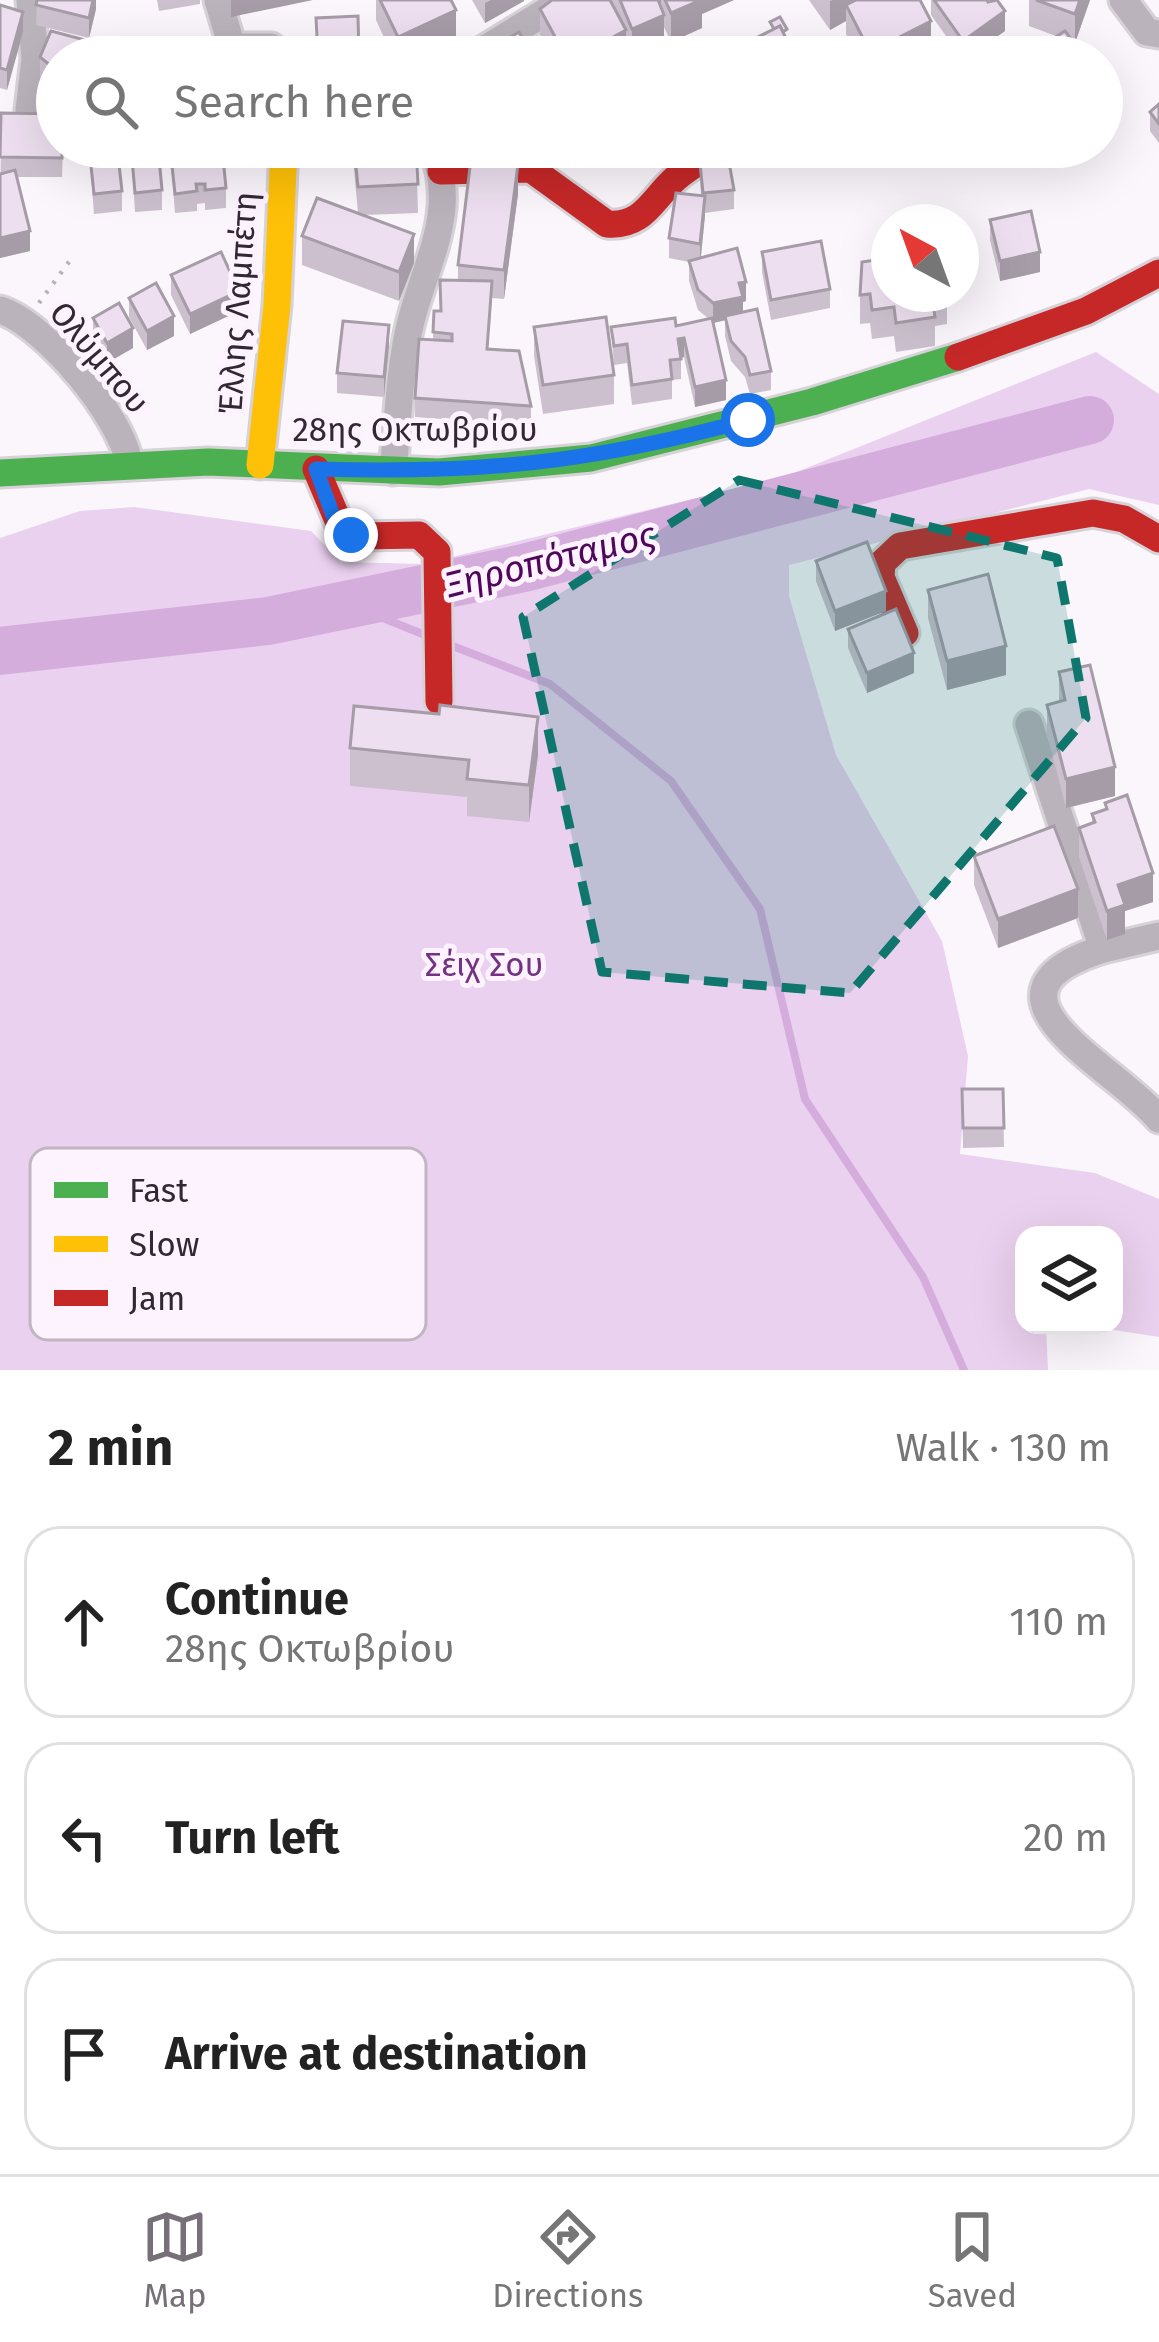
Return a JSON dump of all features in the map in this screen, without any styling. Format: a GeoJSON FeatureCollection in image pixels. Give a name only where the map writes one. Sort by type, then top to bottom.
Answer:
{"type":"FeatureCollection","features":[{"type":"Feature","properties":{"kind":"street"},"geometry":{"type":"LineString","coordinates":[[28,110],[35,59],[30,0]]}},
{"type":"Feature","properties":{"kind":"street"},"geometry":{"type":"LineString","coordinates":[[218,0],[229,36]]}},
{"type":"Feature","properties":{"kind":"street"},"geometry":{"type":"LineString","coordinates":[[506,36],[565,0]]}},
{"type":"Feature","properties":{"kind":"street"},"geometry":{"type":"LineString","coordinates":[[1123,0],[1147,32],[1159,34]]}},
{"type":"Feature","properties":{"kind":"street","name":"Έλλης Λαμπέτη"},"geometry":{"type":"LineString","coordinates":[[260,465],[277,305],[283,168]]}},
{"type":"Feature","properties":{"kind":"street"},"geometry":{"type":"LineString","coordinates":[[394,471],[408,335],[441,236],[437,168]]}},
{"type":"Feature","properties":{"kind":"street"},"geometry":{"type":"LineString","coordinates":[[522,168],[531,169],[607,224],[622,226],[644,217],[679,175],[691,168]]}},
{"type":"Feature","properties":{"kind":"street","name":"28ης Οκτωβρίου"},"geometry":{"type":"LineString","coordinates":[[0,472],[129,463],[394,471],[563,463],[707,431],[1047,327],[1159,273]]}},
{"type":"Feature","properties":{"kind":"street","name":"Ολύμπου"},"geometry":{"type":"LineString","coordinates":[[0,310],[29,323],[116,425],[129,463]]}},
{"type":"Feature","properties":{"kind":"street"},"geometry":{"type":"LineString","coordinates":[[316,469],[342,530],[360,536],[418,535],[434,545],[439,701]]}},
{"type":"Feature","properties":{"kind":"street"},"geometry":{"type":"LineString","coordinates":[[905,633],[881,577],[882,563],[901,546],[1093,513],[1124,519],[1159,539]]}},
{"type":"Feature","properties":{"kind":"street"},"geometry":{"type":"LineString","coordinates":[[1029,724],[1103,949]]}},
{"type":"Feature","properties":{"kind":"street"},"geometry":{"type":"LineString","coordinates":[[1159,937],[1103,949],[1054,968],[1043,982],[1044,1002],[1086,1056],[1159,1120]]}},
{"type":"Feature","properties":{"kind":"path"},"geometry":{"type":"LineString","coordinates":[[29,323],[71,259]]}},
{"type":"Feature","properties":{"kind":"highlighted area"},"geometry":{"type":"Polygon","coordinates":[[[739,480],[1057,558],[1086,718],[850,993],[602,972],[523,617],[739,480]]]}},
{"type":"Feature","properties":{"kind":"green space","name":"Σέιχ Σου"},"geometry":{"type":"Polygon","coordinates":[[[1096,352],[1159,394],[1159,505],[1089,489],[789,565],[789,596],[836,755],[942,941],[968,1056],[960,1154],[1095,1173],[1159,1199],[1159,1337],[1123,1331],[1123,1226],[1015,1226],[1015,1334],[1046,1334],[1048,1370],[0,1370],[0,538],[80,511],[134,507],[311,531],[341,562],[423,564],[784,477],[1096,352]]]}},
{"type":"Feature","properties":{"kind":"building"},"geometry":{"type":"Polygon","coordinates":[[[37,0],[93,0],[89,18],[36,5],[37,0]]]}},
{"type":"Feature","properties":{"kind":"building"},"geometry":{"type":"Polygon","coordinates":[[[380,0],[451,0],[456,10],[398,36],[380,0]]]}},
{"type":"Feature","properties":{"kind":"building"},"geometry":{"type":"Polygon","coordinates":[[[552,0],[610,0],[626,30],[615,36],[555,36],[540,9],[552,0]]]}},
{"type":"Feature","properties":{"kind":"building"},"geometry":{"type":"Polygon","coordinates":[[[620,0],[658,0],[664,15],[632,29],[620,0]]]}},
{"type":"Feature","properties":{"kind":"building"},"geometry":{"type":"Polygon","coordinates":[[[665,0],[701,0],[671,13],[665,0]]]}},
{"type":"Feature","properties":{"kind":"building"},"geometry":{"type":"Polygon","coordinates":[[[856,0],[920,0],[931,21],[901,36],[862,36],[846,5],[856,0]]]}},
{"type":"Feature","properties":{"kind":"building"},"geometry":{"type":"Polygon","coordinates":[[[934,0],[997,0],[1005,11],[970,36],[959,36],[934,0]]]}},
{"type":"Feature","properties":{"kind":"building"},"geometry":{"type":"Polygon","coordinates":[[[1036,0],[1080,0],[1075,14],[1036,0]]]}},
{"type":"Feature","properties":{"kind":"building"},"geometry":{"type":"Polygon","coordinates":[[[0,5],[23,12],[7,70],[0,68],[0,5]]]}},
{"type":"Feature","properties":{"kind":"building"},"geometry":{"type":"Polygon","coordinates":[[[358,16],[358,36],[317,36],[316,18],[358,16]]]}},
{"type":"Feature","properties":{"kind":"building"},"geometry":{"type":"Polygon","coordinates":[[[780,17],[787,29],[783,32],[770,22],[780,17]]]}},
{"type":"Feature","properties":{"kind":"building"},"geometry":{"type":"Polygon","coordinates":[[[780,26],[785,36],[760,36],[780,26]]]}},
{"type":"Feature","properties":{"kind":"building"},"geometry":{"type":"Polygon","coordinates":[[[1,113],[36,114],[36,158],[0,157],[1,113]]]}},
{"type":"Feature","properties":{"kind":"building"},"geometry":{"type":"Polygon","coordinates":[[[91,168],[119,168],[122,191],[94,194],[91,168]]]}},
{"type":"Feature","properties":{"kind":"building"},"geometry":{"type":"Polygon","coordinates":[[[133,168],[160,168],[162,190],[135,193],[133,168]]]}},
{"type":"Feature","properties":{"kind":"building"},"geometry":{"type":"Polygon","coordinates":[[[172,168],[224,168],[226,188],[205,190],[205,184],[196,184],[197,191],[175,194],[172,168]]]}},
{"type":"Feature","properties":{"kind":"building"},"geometry":{"type":"Polygon","coordinates":[[[356,168],[417,168],[418,184],[358,187],[356,168]]]}},
{"type":"Feature","properties":{"kind":"building"},"geometry":{"type":"Polygon","coordinates":[[[470,168],[518,168],[504,270],[458,265],[470,168]]]}},
{"type":"Feature","properties":{"kind":"building"},"geometry":{"type":"Polygon","coordinates":[[[700,168],[730,168],[734,190],[703,193],[700,168]]]}},
{"type":"Feature","properties":{"kind":"building"},"geometry":{"type":"Polygon","coordinates":[[[15,170],[30,231],[0,238],[0,174],[15,170]]]}},
{"type":"Feature","properties":{"kind":"building"},"geometry":{"type":"Polygon","coordinates":[[[676,193],[705,196],[700,244],[669,238],[676,193]]]}},
{"type":"Feature","properties":{"kind":"building"},"geometry":{"type":"Polygon","coordinates":[[[317,198],[414,234],[399,272],[302,236],[317,198]]]}},
{"type":"Feature","properties":{"kind":"building"},"geometry":{"type":"Polygon","coordinates":[[[1031,211],[1040,252],[1000,261],[990,220],[1031,211]]]}},
{"type":"Feature","properties":{"kind":"building"},"geometry":{"type":"Polygon","coordinates":[[[821,241],[830,289],[771,300],[762,252],[821,241]]]}},
{"type":"Feature","properties":{"kind":"building"},"geometry":{"type":"Polygon","coordinates":[[[737,248],[746,282],[739,283],[743,297],[713,303],[698,290],[689,261],[737,248]]]}},
{"type":"Feature","properties":{"kind":"building"},"geometry":{"type":"Polygon","coordinates":[[[221,252],[239,291],[190,314],[171,275],[221,252]]]}},
{"type":"Feature","properties":{"kind":"building"},"geometry":{"type":"Polygon","coordinates":[[[871,261],[871,302],[870,294],[860,295],[862,262],[871,261]]]}},
{"type":"Feature","properties":{"kind":"building"},"geometry":{"type":"Polygon","coordinates":[[[440,280],[492,281],[487,349],[519,351],[531,406],[415,398],[419,339],[452,341],[452,334],[433,332],[434,311],[441,311],[440,280]]]}},
{"type":"Feature","properties":{"kind":"building"},"geometry":{"type":"Polygon","coordinates":[[[156,283],[174,316],[147,331],[129,298],[156,283]]]}},
{"type":"Feature","properties":{"kind":"building"},"geometry":{"type":"Polygon","coordinates":[[[119,303],[133,328],[107,343],[93,318],[119,303]]]}},
{"type":"Feature","properties":{"kind":"building"},"geometry":{"type":"Polygon","coordinates":[[[757,309],[771,371],[750,375],[745,357],[731,341],[725,316],[757,309]]]}},
{"type":"Feature","properties":{"kind":"building"},"geometry":{"type":"Polygon","coordinates":[[[895,312],[934,312],[935,317],[896,323],[895,312]]]}},
{"type":"Feature","properties":{"kind":"building"},"geometry":{"type":"Polygon","coordinates":[[[606,317],[614,375],[543,385],[534,327],[606,317]]]}},
{"type":"Feature","properties":{"kind":"building"},"geometry":{"type":"Polygon","coordinates":[[[675,318],[676,326],[712,318],[726,380],[695,387],[684,338],[678,339],[681,359],[670,360],[672,379],[632,385],[627,344],[614,346],[611,327],[675,318]]]}},
{"type":"Feature","properties":{"kind":"building"},"geometry":{"type":"Polygon","coordinates":[[[343,321],[389,325],[384,377],[337,373],[343,321]]]}},
{"type":"Feature","properties":{"kind":"building"},"geometry":{"type":"Polygon","coordinates":[[[867,542],[886,591],[835,611],[816,561],[867,542]]]}},
{"type":"Feature","properties":{"kind":"building"},"geometry":{"type":"Polygon","coordinates":[[[988,574],[1006,646],[947,661],[928,590],[988,574]]]}},
{"type":"Feature","properties":{"kind":"building"},"geometry":{"type":"Polygon","coordinates":[[[896,609],[914,653],[867,673],[848,629],[896,609]]]}},
{"type":"Feature","properties":{"kind":"building"},"geometry":{"type":"Polygon","coordinates":[[[1090,665],[1115,767],[1066,779],[1047,705],[1065,700],[1059,672],[1090,665]]]}},
{"type":"Feature","properties":{"kind":"building"},"geometry":{"type":"Polygon","coordinates":[[[440,705],[538,717],[529,785],[467,779],[469,760],[350,748],[354,706],[439,714],[440,705]]]}},
{"type":"Feature","properties":{"kind":"building"},"geometry":{"type":"Polygon","coordinates":[[[1127,795],[1153,873],[1118,885],[1125,905],[1107,911],[1079,828],[1095,822],[1092,814],[1107,809],[1105,803],[1127,795]]]}},
{"type":"Feature","properties":{"kind":"building"},"geometry":{"type":"Polygon","coordinates":[[[1054,826],[1078,889],[998,919],[974,856],[1054,826]]]}},
{"type":"Feature","properties":{"kind":"building"},"geometry":{"type":"Polygon","coordinates":[[[962,1089],[1003,1089],[1004,1128],[963,1128],[962,1089]]]}},
{"type":"Feature","properties":{"kind":"waterway","name":"Ξηροπόταμος"},"geometry":{"type":"LineString","coordinates":[[0,651],[268,621],[524,568],[1090,420]]}},
{"type":"Feature","properties":{"kind":"waterway"},"geometry":{"type":"LineString","coordinates":[[348,604],[425,635]]}},
{"type":"Feature","properties":{"kind":"waterway"},"geometry":{"type":"LineString","coordinates":[[450,645],[550,684],[671,781],[760,909],[805,1099],[923,1277],[964,1370]]}},
{"type":"Feature","properties":{"kind":"traffic: fast"},"geometry":{"type":"LineString","coordinates":[[0,473],[208,462],[439,472],[591,458],[812,402],[958,357]]}},
{"type":"Feature","properties":{"kind":"traffic: slow"},"geometry":{"type":"LineString","coordinates":[[260,465],[277,305],[283,168]]}},
{"type":"Feature","properties":{"kind":"traffic: jam"},"geometry":{"type":"LineString","coordinates":[[441,171],[531,169],[607,224],[620,224],[639,216],[690,168]]}},
{"type":"Feature","properties":{"kind":"traffic: jam"},"geometry":{"type":"LineString","coordinates":[[958,357],[1086,311],[1159,273]]}},
{"type":"Feature","properties":{"kind":"traffic: jam"},"geometry":{"type":"LineString","coordinates":[[316,469],[342,530],[360,536],[419,535],[437,552],[439,701]]}},
{"type":"Feature","properties":{"kind":"traffic: jam"},"geometry":{"type":"LineString","coordinates":[[905,633],[881,577],[882,563],[900,546],[1093,513],[1124,519],[1159,539]]}},
{"type":"Feature","properties":{"kind":"route"},"geometry":{"type":"LineString","coordinates":[[351,535],[335,521],[316,469],[439,472],[530,467],[615,453],[748,420]]}}]}
